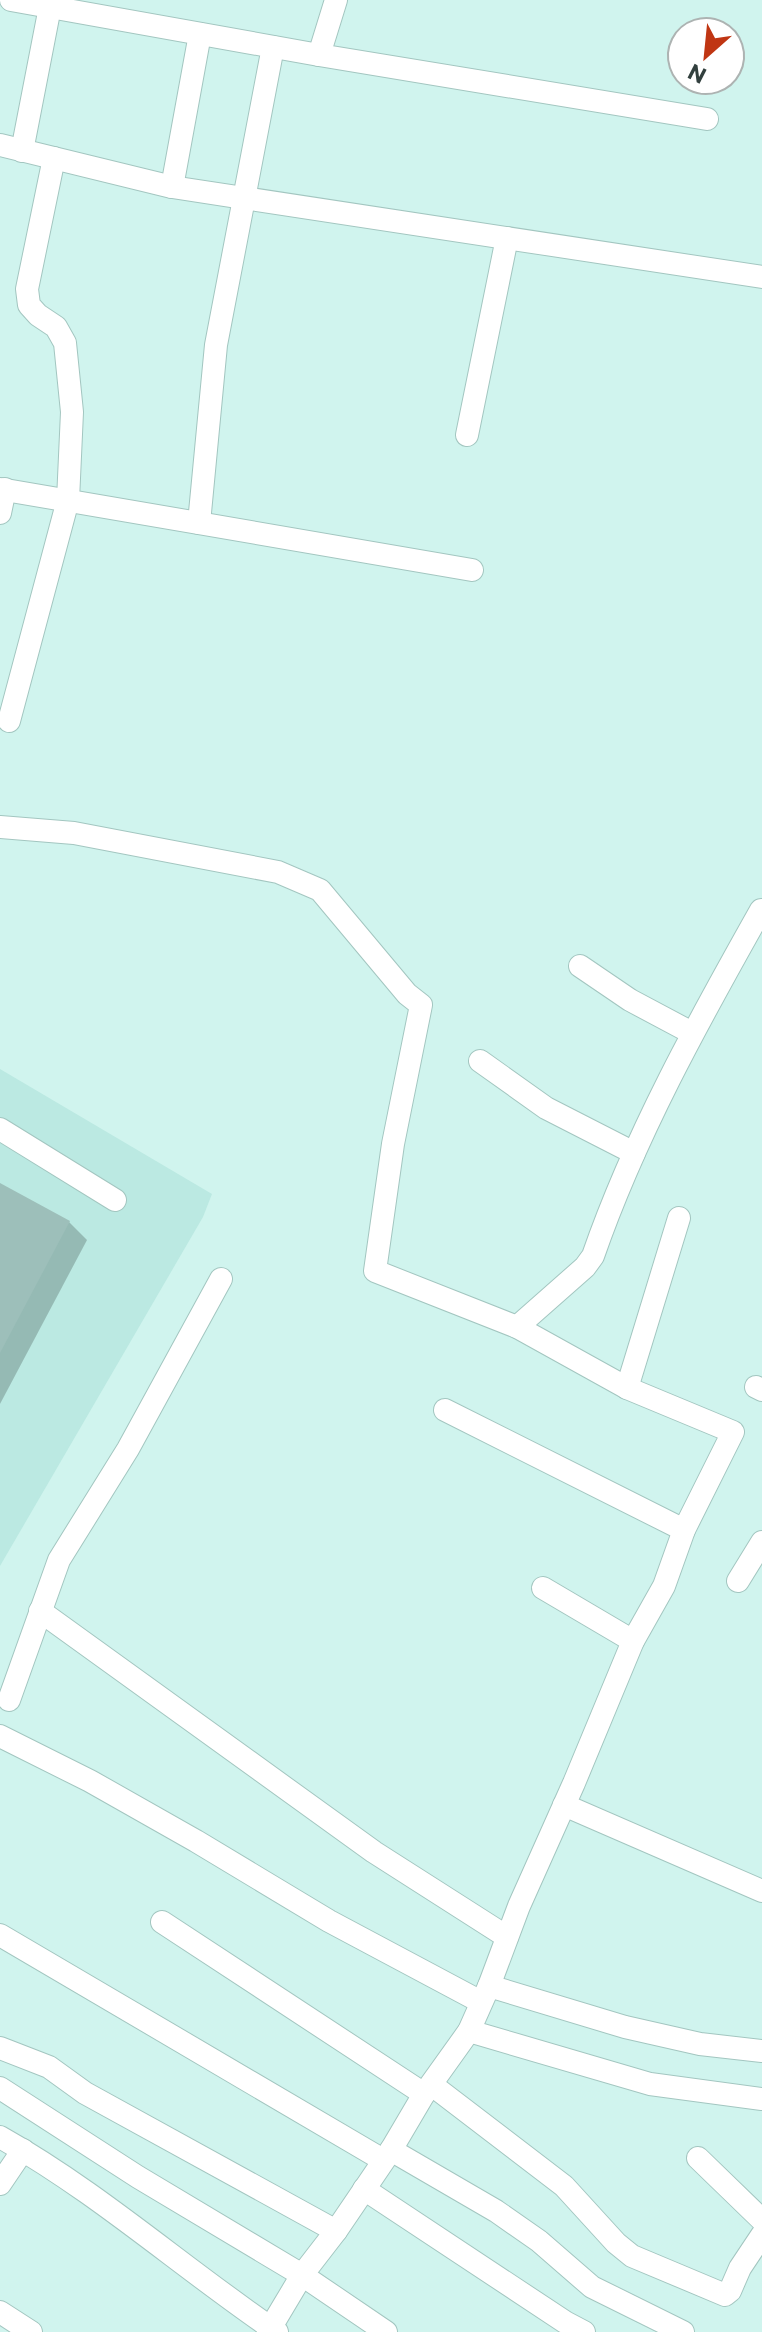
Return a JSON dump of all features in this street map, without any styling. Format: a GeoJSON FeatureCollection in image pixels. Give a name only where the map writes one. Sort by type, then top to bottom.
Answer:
{"type":"FeatureCollection","features":[{"type":"Feature","properties":{"kind":"street"},"geometry":{"type":"LineString","coordinates":[[11,0],[707,119]]}},
{"type":"Feature","properties":{"kind":"street"},"geometry":{"type":"LineString","coordinates":[[319,55],[336,0]]}},
{"type":"Feature","properties":{"kind":"street"},"geometry":{"type":"LineString","coordinates":[[22,151],[50,7]]}},
{"type":"Feature","properties":{"kind":"street"},"geometry":{"type":"LineString","coordinates":[[172,187],[200,34]]}},
{"type":"Feature","properties":{"kind":"street"},"geometry":{"type":"LineString","coordinates":[[199,523],[216,345],[273,47]]}},
{"type":"Feature","properties":{"kind":"street"},"geometry":{"type":"LineString","coordinates":[[0,145],[172,187],[762,277]]}},
{"type":"Feature","properties":{"kind":"street"},"geometry":{"type":"LineString","coordinates":[[9,721],[68,500],[72,412],[65,343],[56,327],[29,305],[27,289],[54,158]]}},
{"type":"Feature","properties":{"kind":"street"},"geometry":{"type":"LineString","coordinates":[[467,435],[507,238]]}},
{"type":"Feature","properties":{"kind":"street"},"geometry":{"type":"LineString","coordinates":[[0,513],[2,489],[472,570]]}},
{"type":"Feature","properties":{"kind":"street"},"geometry":{"type":"LineString","coordinates":[[0,827],[74,833],[278,872],[320,890],[407,994],[421,1005],[393,1144],[375,1271],[517,1327],[627,1388],[733,1432],[684,1530],[664,1586],[633,1641],[469,2031],[336,2231],[302,2275],[272,2331],[131,2225],[0,2137]]}},
{"type":"Feature","properties":{"kind":"street"},"geometry":{"type":"LineString","coordinates":[[517,1327],[585,1267],[593,1256],[634,1153],[692,1033],[761,910]]}},
{"type":"Feature","properties":{"kind":"street"},"geometry":{"type":"LineString","coordinates":[[580,966],[630,1000],[692,1033]]}},
{"type":"Feature","properties":{"kind":"street"},"geometry":{"type":"LineString","coordinates":[[480,1061],[546,1108],[634,1153]]}},
{"type":"Feature","properties":{"kind":"street"},"geometry":{"type":"LineString","coordinates":[[0,1129],[115,1200]]}},
{"type":"Feature","properties":{"kind":"street"},"geometry":{"type":"LineString","coordinates":[[627,1388],[679,1218]]}},
{"type":"Feature","properties":{"kind":"street"},"geometry":{"type":"LineString","coordinates":[[9,1700],[59,1560],[128,1449],[221,1279]]}},
{"type":"Feature","properties":{"kind":"street"},"geometry":{"type":"LineString","coordinates":[[445,1410],[684,1530]]}},
{"type":"Feature","properties":{"kind":"street"},"geometry":{"type":"LineString","coordinates":[[738,1581],[762,1542]]}},
{"type":"Feature","properties":{"kind":"street"},"geometry":{"type":"LineString","coordinates":[[543,1588],[633,1641]]}},
{"type":"Feature","properties":{"kind":"street"},"geometry":{"type":"LineString","coordinates":[[40,1611],[374,1852],[507,1937]]}},
{"type":"Feature","properties":{"kind":"street"},"geometry":{"type":"LineString","coordinates":[[0,1736],[90,1781],[329,1921],[485,1994],[700,2044],[762,2051]]}},
{"type":"Feature","properties":{"kind":"street"},"geometry":{"type":"LineString","coordinates":[[564,1805],[762,1891]]}},
{"type":"Feature","properties":{"kind":"street"},"geometry":{"type":"LineString","coordinates":[[162,1922],[428,2090],[564,2186],[616,2243],[632,2256],[725,2295],[762,2235]]}},
{"type":"Feature","properties":{"kind":"street"},"geometry":{"type":"LineString","coordinates":[[0,1935],[387,2155],[496,2211],[528,2233],[592,2287],[683,2332]]}},
{"type":"Feature","properties":{"kind":"street"},"geometry":{"type":"LineString","coordinates":[[469,2031],[650,2084],[762,2099]]}},
{"type":"Feature","properties":{"kind":"street"},"geometry":{"type":"LineString","coordinates":[[0,2048],[49,2067],[85,2093],[336,2231]]}},
{"type":"Feature","properties":{"kind":"street"},"geometry":{"type":"LineString","coordinates":[[0,2088],[138,2177],[302,2275],[386,2332]]}},
{"type":"Feature","properties":{"kind":"street"},"geometry":{"type":"LineString","coordinates":[[0,2184],[23,2150]]}},
{"type":"Feature","properties":{"kind":"street"},"geometry":{"type":"LineString","coordinates":[[698,2158],[762,2220]]}},
{"type":"Feature","properties":{"kind":"street"},"geometry":{"type":"LineString","coordinates":[[364,2189],[584,2332]]}},
{"type":"Feature","properties":{"kind":"street"},"geometry":{"type":"LineString","coordinates":[[0,2312],[31,2332]]}},
{"type":"Feature","properties":{"kind":"shaded area"},"geometry":{"type":"Polygon","coordinates":[[[0,1069],[212,1194],[203,1217],[0,1566],[0,1069]]]}},
{"type":"Feature","properties":{"kind":"building"},"geometry":{"type":"Polygon","coordinates":[[[0,1183],[70,1221],[0,1353],[0,1183]]]}}]}
